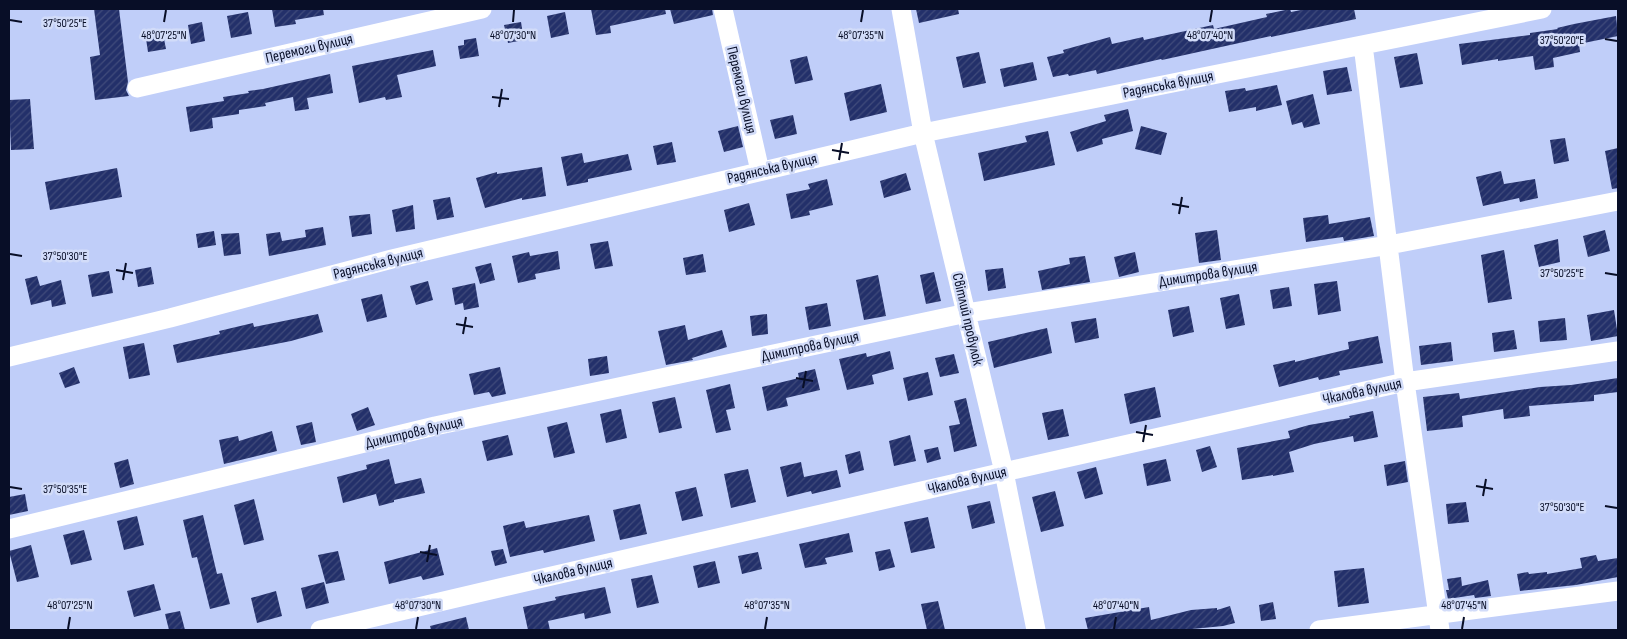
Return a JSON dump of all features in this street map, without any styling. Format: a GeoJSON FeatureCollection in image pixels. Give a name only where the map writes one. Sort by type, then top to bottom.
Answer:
{"type":"FeatureCollection","features":[{"type":"Feature","properties":{"kind":"street","name":"Перемоги вулиця"},"geometry":{"type":"LineString","coordinates":[[137,88],[482,9]]}},
{"type":"Feature","properties":{"kind":"street","name":"Перемоги вулиця"},"geometry":{"type":"LineString","coordinates":[[723,9],[760,171]]}},
{"type":"Feature","properties":{"kind":"street","name":"Світлий провулок"},"geometry":{"type":"LineString","coordinates":[[901,9],[923,133],[1004,472],[1036,630]]}},
{"type":"Feature","properties":{"kind":"street","name":"Радянська вулиця"},"geometry":{"type":"LineString","coordinates":[[9,357],[170,318],[392,259],[923,133],[1542,9]]}},
{"type":"Feature","properties":{"kind":"street"},"geometry":{"type":"LineString","coordinates":[[1363,45],[1405,382],[1438,622]]}},
{"type":"Feature","properties":{"kind":"street","name":"Димитрова вулиця"},"geometry":{"type":"LineString","coordinates":[[9,529],[436,426],[967,313],[1389,245],[1618,201]]}},
{"type":"Feature","properties":{"kind":"street","name":"Чкалова вулиця"},"geometry":{"type":"LineString","coordinates":[[320,630],[1004,472],[1405,382],[1618,351]]}},
{"type":"Feature","properties":{"kind":"street"},"geometry":{"type":"LineString","coordinates":[[1319,630],[1438,622],[1618,591]]}},
{"type":"Feature","properties":{"kind":"building"},"geometry":{"type":"Polygon","coordinates":[[[94,9],[119,9],[128,82],[126,90],[129,96],[95,100],[90,57],[100,55],[94,9]]]}},
{"type":"Feature","properties":{"kind":"building"},"geometry":{"type":"Polygon","coordinates":[[[272,9],[323,9],[324,15],[295,20],[296,24],[275,27],[272,9]]]}},
{"type":"Feature","properties":{"kind":"building"},"geometry":{"type":"Polygon","coordinates":[[[591,9],[665,9],[666,14],[610,26],[611,33],[596,35],[591,9]]]}},
{"type":"Feature","properties":{"kind":"building"},"geometry":{"type":"Polygon","coordinates":[[[670,9],[712,9],[713,15],[674,24],[670,9]]]}},
{"type":"Feature","properties":{"kind":"building"},"geometry":{"type":"Polygon","coordinates":[[[916,9],[958,9],[959,14],[919,23],[916,9]]]}},
{"type":"Feature","properties":{"kind":"building"},"geometry":{"type":"Polygon","coordinates":[[[1290,9],[1291,12],[1306,9],[1354,9],[1356,19],[1097,74],[1096,70],[1069,76],[1068,74],[1053,77],[1047,57],[1064,53],[1063,50],[1110,37],[1112,44],[1143,37],[1144,40],[1213,25],[1214,29],[1267,17],[1266,14],[1290,9]]]}},
{"type":"Feature","properties":{"kind":"building"},"geometry":{"type":"Polygon","coordinates":[[[248,12],[252,34],[231,38],[227,16],[248,12]]]}},
{"type":"Feature","properties":{"kind":"building"},"geometry":{"type":"Polygon","coordinates":[[[565,12],[569,34],[551,38],[547,16],[565,12]]]}},
{"type":"Feature","properties":{"kind":"building"},"geometry":{"type":"Polygon","coordinates":[[[1616,16],[1618,36],[1579,44],[1580,52],[1553,58],[1554,67],[1535,70],[1533,56],[1462,65],[1459,44],[1530,35],[1530,33],[1558,29],[1616,16]]]}},
{"type":"Feature","properties":{"kind":"building"},"geometry":{"type":"Polygon","coordinates":[[[202,22],[205,41],[191,44],[188,25],[202,22]]]}},
{"type":"Feature","properties":{"kind":"building"},"geometry":{"type":"Polygon","coordinates":[[[521,22],[524,40],[508,43],[504,25],[521,22]]]}},
{"type":"Feature","properties":{"kind":"building"},"geometry":{"type":"Polygon","coordinates":[[[162,29],[166,49],[148,52],[145,32],[162,29]]]}},
{"type":"Feature","properties":{"kind":"building"},"geometry":{"type":"Polygon","coordinates":[[[476,38],[479,56],[460,59],[458,46],[464,45],[464,40],[476,38]]]}},
{"type":"Feature","properties":{"kind":"building"},"geometry":{"type":"Polygon","coordinates":[[[433,50],[436,66],[397,75],[402,97],[386,100],[385,97],[359,103],[352,66],[433,50]]]}},
{"type":"Feature","properties":{"kind":"building"},"geometry":{"type":"Polygon","coordinates":[[[979,52],[986,83],[963,88],[956,57],[979,52]]]}},
{"type":"Feature","properties":{"kind":"building"},"geometry":{"type":"Polygon","coordinates":[[[1417,53],[1423,84],[1400,88],[1394,57],[1417,53]]]}},
{"type":"Feature","properties":{"kind":"building"},"geometry":{"type":"Polygon","coordinates":[[[807,56],[813,80],[795,84],[790,60],[807,56]]]}},
{"type":"Feature","properties":{"kind":"building"},"geometry":{"type":"Polygon","coordinates":[[[1033,62],[1037,80],[1004,87],[1000,69],[1033,62]]]}},
{"type":"Feature","properties":{"kind":"building"},"geometry":{"type":"Polygon","coordinates":[[[1347,67],[1352,91],[1327,95],[1323,71],[1347,67]]]}},
{"type":"Feature","properties":{"kind":"building"},"geometry":{"type":"Polygon","coordinates":[[[330,74],[333,93],[307,98],[309,109],[295,111],[293,97],[265,103],[266,106],[239,110],[239,114],[212,118],[213,128],[190,132],[186,107],[224,101],[223,97],[249,93],[248,91],[330,74]]]}},
{"type":"Feature","properties":{"kind":"building"},"geometry":{"type":"Polygon","coordinates":[[[881,84],[887,112],[850,121],[844,93],[881,84]]]}},
{"type":"Feature","properties":{"kind":"building"},"geometry":{"type":"Polygon","coordinates":[[[1277,85],[1282,105],[1256,111],[1256,107],[1229,112],[1225,91],[1245,88],[1246,91],[1277,85]]]}},
{"type":"Feature","properties":{"kind":"building"},"geometry":{"type":"Polygon","coordinates":[[[1313,94],[1320,124],[1304,128],[1302,122],[1292,125],[1286,101],[1313,94]]]}},
{"type":"Feature","properties":{"kind":"building"},"geometry":{"type":"Polygon","coordinates":[[[30,99],[34,149],[11,150],[9,100],[30,99]]]}},
{"type":"Feature","properties":{"kind":"building"},"geometry":{"type":"Polygon","coordinates":[[[1128,109],[1133,131],[1102,139],[1103,144],[1077,152],[1070,132],[1106,121],[1104,115],[1128,109]]]}},
{"type":"Feature","properties":{"kind":"building"},"geometry":{"type":"Polygon","coordinates":[[[793,115],[797,134],[775,139],[770,120],[793,115]]]}},
{"type":"Feature","properties":{"kind":"building"},"geometry":{"type":"Polygon","coordinates":[[[738,126],[743,147],[724,152],[718,131],[738,126]]]}},
{"type":"Feature","properties":{"kind":"building"},"geometry":{"type":"Polygon","coordinates":[[[1141,126],[1167,133],[1161,155],[1135,149],[1141,126]]]}},
{"type":"Feature","properties":{"kind":"building"},"geometry":{"type":"Polygon","coordinates":[[[1048,131],[1055,165],[984,181],[978,153],[1027,142],[1025,136],[1048,131]]]}},
{"type":"Feature","properties":{"kind":"building"},"geometry":{"type":"Polygon","coordinates":[[[1565,138],[1569,161],[1554,164],[1550,140],[1565,138]]]}},
{"type":"Feature","properties":{"kind":"building"},"geometry":{"type":"Polygon","coordinates":[[[672,142],[676,162],[657,165],[653,146],[672,142]]]}},
{"type":"Feature","properties":{"kind":"building"},"geometry":{"type":"Polygon","coordinates":[[[1618,148],[1618,188],[1612,189],[1605,151],[1618,148]]]}},
{"type":"Feature","properties":{"kind":"building"},"geometry":{"type":"Polygon","coordinates":[[[582,153],[584,163],[628,154],[632,170],[588,179],[588,182],[567,186],[561,157],[582,153]]]}},
{"type":"Feature","properties":{"kind":"building"},"geometry":{"type":"Polygon","coordinates":[[[542,167],[546,196],[522,200],[522,198],[485,208],[476,178],[497,172],[497,174],[542,167]]]}},
{"type":"Feature","properties":{"kind":"building"},"geometry":{"type":"Polygon","coordinates":[[[117,168],[122,197],[50,210],[45,182],[117,168]]]}},
{"type":"Feature","properties":{"kind":"building"},"geometry":{"type":"Polygon","coordinates":[[[1501,171],[1504,184],[1535,179],[1538,198],[1520,202],[1519,198],[1483,206],[1476,177],[1501,171]]]}},
{"type":"Feature","properties":{"kind":"building"},"geometry":{"type":"Polygon","coordinates":[[[906,173],[911,190],[884,198],[880,181],[906,173]]]}},
{"type":"Feature","properties":{"kind":"building"},"geometry":{"type":"Polygon","coordinates":[[[827,179],[833,205],[809,211],[810,215],[791,219],[786,194],[810,189],[808,184],[827,179]]]}},
{"type":"Feature","properties":{"kind":"building"},"geometry":{"type":"Polygon","coordinates":[[[450,197],[454,217],[437,220],[433,200],[450,197]]]}},
{"type":"Feature","properties":{"kind":"building"},"geometry":{"type":"Polygon","coordinates":[[[749,203],[755,225],[729,232],[724,210],[749,203]]]}},
{"type":"Feature","properties":{"kind":"building"},"geometry":{"type":"Polygon","coordinates":[[[413,205],[415,229],[396,232],[392,210],[413,205]]]}},
{"type":"Feature","properties":{"kind":"building"},"geometry":{"type":"Polygon","coordinates":[[[370,214],[372,234],[352,237],[349,216],[370,214]]]}},
{"type":"Feature","properties":{"kind":"building"},"geometry":{"type":"Polygon","coordinates":[[[1328,215],[1329,224],[1370,217],[1374,236],[1344,241],[1343,237],[1306,242],[1303,218],[1328,215]]]}},
{"type":"Feature","properties":{"kind":"building"},"geometry":{"type":"Polygon","coordinates":[[[323,227],[326,245],[269,256],[266,234],[280,232],[282,241],[306,237],[305,230],[323,227]]]}},
{"type":"Feature","properties":{"kind":"building"},"geometry":{"type":"Polygon","coordinates":[[[1217,230],[1221,260],[1199,263],[1195,233],[1217,230]]]}},
{"type":"Feature","properties":{"kind":"building"},"geometry":{"type":"Polygon","coordinates":[[[1605,230],[1610,251],[1588,257],[1583,236],[1605,230]]]}},
{"type":"Feature","properties":{"kind":"building"},"geometry":{"type":"Polygon","coordinates":[[[214,231],[216,245],[198,248],[196,234],[214,231]]]}},
{"type":"Feature","properties":{"kind":"building"},"geometry":{"type":"Polygon","coordinates":[[[239,233],[241,254],[224,256],[221,234],[239,233]]]}},
{"type":"Feature","properties":{"kind":"building"},"geometry":{"type":"Polygon","coordinates":[[[1558,239],[1560,262],[1539,267],[1534,245],[1558,239]]]}},
{"type":"Feature","properties":{"kind":"building"},"geometry":{"type":"Polygon","coordinates":[[[608,241],[613,266],[595,269],[590,244],[608,241]]]}},
{"type":"Feature","properties":{"kind":"building"},"geometry":{"type":"Polygon","coordinates":[[[1504,250],[1512,299],[1488,303],[1481,255],[1504,250]]]}},
{"type":"Feature","properties":{"kind":"building"},"geometry":{"type":"Polygon","coordinates":[[[558,251],[560,269],[535,274],[536,279],[518,283],[512,256],[529,252],[530,256],[558,251]]]}},
{"type":"Feature","properties":{"kind":"building"},"geometry":{"type":"Polygon","coordinates":[[[1135,252],[1139,272],[1119,277],[1114,257],[1135,252]]]}},
{"type":"Feature","properties":{"kind":"building"},"geometry":{"type":"Polygon","coordinates":[[[703,254],[706,272],[686,275],[683,258],[703,254]]]}},
{"type":"Feature","properties":{"kind":"building"},"geometry":{"type":"Polygon","coordinates":[[[1085,256],[1090,282],[1042,290],[1038,271],[1070,264],[1069,258],[1085,256]]]}},
{"type":"Feature","properties":{"kind":"building"},"geometry":{"type":"Polygon","coordinates":[[[491,263],[495,280],[480,284],[475,267],[491,263]]]}},
{"type":"Feature","properties":{"kind":"building"},"geometry":{"type":"Polygon","coordinates":[[[151,267],[154,284],[138,287],[135,270],[151,267]]]}},
{"type":"Feature","properties":{"kind":"building"},"geometry":{"type":"Polygon","coordinates":[[[1003,268],[1006,288],[988,291],[985,270],[1003,268]]]}},
{"type":"Feature","properties":{"kind":"building"},"geometry":{"type":"Polygon","coordinates":[[[109,271],[113,293],[92,297],[88,275],[109,271]]]}},
{"type":"Feature","properties":{"kind":"building"},"geometry":{"type":"Polygon","coordinates":[[[934,272],[941,301],[926,304],[920,275],[934,272]]]}},
{"type":"Feature","properties":{"kind":"building"},"geometry":{"type":"Polygon","coordinates":[[[878,275],[886,316],[864,320],[856,280],[878,275]]]}},
{"type":"Feature","properties":{"kind":"building"},"geometry":{"type":"Polygon","coordinates":[[[37,276],[40,286],[61,280],[66,304],[52,307],[51,300],[31,305],[25,279],[37,276]]]}},
{"type":"Feature","properties":{"kind":"building"},"geometry":{"type":"Polygon","coordinates":[[[428,281],[433,300],[416,305],[410,286],[428,281]]]}},
{"type":"Feature","properties":{"kind":"building"},"geometry":{"type":"Polygon","coordinates":[[[1337,281],[1341,311],[1318,315],[1314,284],[1337,281]]]}},
{"type":"Feature","properties":{"kind":"building"},"geometry":{"type":"Polygon","coordinates":[[[475,283],[479,307],[464,310],[463,303],[455,305],[452,288],[475,283]]]}},
{"type":"Feature","properties":{"kind":"building"},"geometry":{"type":"Polygon","coordinates":[[[1289,287],[1292,306],[1273,309],[1270,290],[1289,287]]]}},
{"type":"Feature","properties":{"kind":"building"},"geometry":{"type":"Polygon","coordinates":[[[382,294],[387,317],[367,322],[361,299],[382,294]]]}},
{"type":"Feature","properties":{"kind":"building"},"geometry":{"type":"Polygon","coordinates":[[[1239,294],[1245,325],[1226,329],[1220,298],[1239,294]]]}},
{"type":"Feature","properties":{"kind":"building"},"geometry":{"type":"Polygon","coordinates":[[[827,303],[831,326],[809,330],[805,307],[827,303]]]}},
{"type":"Feature","properties":{"kind":"building"},"geometry":{"type":"Polygon","coordinates":[[[1189,306],[1194,332],[1173,337],[1168,310],[1189,306]]]}},
{"type":"Feature","properties":{"kind":"building"},"geometry":{"type":"Polygon","coordinates":[[[1614,310],[1618,336],[1591,341],[1587,315],[1614,310]]]}},
{"type":"Feature","properties":{"kind":"building"},"geometry":{"type":"Polygon","coordinates":[[[318,314],[323,332],[291,341],[177,363],[173,345],[220,334],[219,331],[253,323],[254,327],[318,314]]]}},
{"type":"Feature","properties":{"kind":"building"},"geometry":{"type":"Polygon","coordinates":[[[767,314],[768,334],[752,336],[750,316],[767,314]]]}},
{"type":"Feature","properties":{"kind":"building"},"geometry":{"type":"Polygon","coordinates":[[[1096,318],[1099,338],[1075,343],[1071,322],[1096,318]]]}},
{"type":"Feature","properties":{"kind":"building"},"geometry":{"type":"Polygon","coordinates":[[[1565,318],[1567,340],[1540,342],[1538,321],[1565,318]]]}},
{"type":"Feature","properties":{"kind":"building"},"geometry":{"type":"Polygon","coordinates":[[[685,325],[688,340],[722,330],[727,347],[692,358],[693,360],[666,365],[658,331],[685,325]]]}},
{"type":"Feature","properties":{"kind":"building"},"geometry":{"type":"Polygon","coordinates":[[[1047,328],[1052,353],[994,368],[988,342],[1047,328]]]}},
{"type":"Feature","properties":{"kind":"building"},"geometry":{"type":"Polygon","coordinates":[[[1514,330],[1517,349],[1494,352],[1492,333],[1514,330]]]}},
{"type":"Feature","properties":{"kind":"building"},"geometry":{"type":"Polygon","coordinates":[[[1378,336],[1383,363],[1339,371],[1340,375],[1319,380],[1318,377],[1279,387],[1273,365],[1295,360],[1295,362],[1349,349],[1348,342],[1378,336]]]}},
{"type":"Feature","properties":{"kind":"building"},"geometry":{"type":"Polygon","coordinates":[[[1451,342],[1453,361],[1421,365],[1419,346],[1451,342]]]}},
{"type":"Feature","properties":{"kind":"building"},"geometry":{"type":"Polygon","coordinates":[[[144,343],[150,375],[129,379],[123,347],[144,343]]]}},
{"type":"Feature","properties":{"kind":"building"},"geometry":{"type":"Polygon","coordinates":[[[890,351],[894,369],[872,375],[874,384],[847,390],[839,359],[866,353],[867,357],[890,351]]]}},
{"type":"Feature","properties":{"kind":"building"},"geometry":{"type":"Polygon","coordinates":[[[954,354],[959,373],[940,377],[935,358],[954,354]]]}},
{"type":"Feature","properties":{"kind":"building"},"geometry":{"type":"Polygon","coordinates":[[[607,356],[609,373],[590,376],[588,359],[607,356]]]}},
{"type":"Feature","properties":{"kind":"building"},"geometry":{"type":"Polygon","coordinates":[[[74,367],[80,383],[65,388],[59,373],[74,367]]]}},
{"type":"Feature","properties":{"kind":"building"},"geometry":{"type":"Polygon","coordinates":[[[500,367],[506,394],[492,397],[489,392],[474,395],[469,374],[500,367]]]}},
{"type":"Feature","properties":{"kind":"building"},"geometry":{"type":"Polygon","coordinates":[[[815,369],[820,390],[786,398],[788,406],[767,411],[762,387],[799,378],[798,373],[815,369]]]}},
{"type":"Feature","properties":{"kind":"building"},"geometry":{"type":"Polygon","coordinates":[[[928,372],[933,395],[908,401],[903,378],[928,372]]]}},
{"type":"Feature","properties":{"kind":"building"},"geometry":{"type":"Polygon","coordinates":[[[1618,378],[1618,392],[1594,395],[1594,401],[1529,406],[1530,416],[1504,419],[1503,409],[1462,416],[1463,427],[1427,431],[1423,397],[1459,393],[1460,399],[1618,378]]]}},
{"type":"Feature","properties":{"kind":"building"},"geometry":{"type":"Polygon","coordinates":[[[730,384],[735,408],[726,410],[731,430],[716,433],[706,390],[730,384]]]}},
{"type":"Feature","properties":{"kind":"building"},"geometry":{"type":"Polygon","coordinates":[[[1155,387],[1161,417],[1130,424],[1124,394],[1155,387]]]}},
{"type":"Feature","properties":{"kind":"building"},"geometry":{"type":"Polygon","coordinates":[[[675,397],[682,428],[659,433],[652,402],[675,397]]]}},
{"type":"Feature","properties":{"kind":"building"},"geometry":{"type":"Polygon","coordinates":[[[966,398],[977,446],[954,452],[949,426],[960,424],[954,401],[966,398]]]}},
{"type":"Feature","properties":{"kind":"building"},"geometry":{"type":"Polygon","coordinates":[[[368,407],[375,425],[357,431],[351,414],[368,407]]]}},
{"type":"Feature","properties":{"kind":"building"},"geometry":{"type":"Polygon","coordinates":[[[621,409],[627,438],[606,443],[600,414],[621,409]]]}},
{"type":"Feature","properties":{"kind":"building"},"geometry":{"type":"Polygon","coordinates":[[[1063,409],[1069,436],[1048,440],[1042,413],[1063,409]]]}},
{"type":"Feature","properties":{"kind":"building"},"geometry":{"type":"Polygon","coordinates":[[[1373,411],[1378,437],[1354,442],[1353,436],[1314,444],[1289,452],[1294,472],[1242,480],[1237,448],[1290,438],[1288,431],[1309,425],[1350,418],[1349,416],[1373,411]]]}},
{"type":"Feature","properties":{"kind":"building"},"geometry":{"type":"Polygon","coordinates":[[[312,422],[316,442],[301,445],[296,426],[312,422]]]}},
{"type":"Feature","properties":{"kind":"building"},"geometry":{"type":"Polygon","coordinates":[[[567,422],[575,453],[554,458],[547,427],[567,422]]]}},
{"type":"Feature","properties":{"kind":"building"},"geometry":{"type":"Polygon","coordinates":[[[272,431],[277,451],[224,464],[219,440],[238,436],[239,441],[272,431]]]}},
{"type":"Feature","properties":{"kind":"building"},"geometry":{"type":"Polygon","coordinates":[[[508,435],[513,455],[487,461],[482,441],[508,435]]]}},
{"type":"Feature","properties":{"kind":"building"},"geometry":{"type":"Polygon","coordinates":[[[910,435],[916,461],[894,466],[889,441],[910,435]]]}},
{"type":"Feature","properties":{"kind":"building"},"geometry":{"type":"Polygon","coordinates":[[[1210,446],[1217,467],[1202,472],[1196,450],[1210,446]]]}},
{"type":"Feature","properties":{"kind":"building"},"geometry":{"type":"Polygon","coordinates":[[[938,447],[941,459],[927,463],[924,450],[938,447]]]}},
{"type":"Feature","properties":{"kind":"building"},"geometry":{"type":"Polygon","coordinates":[[[860,451],[864,470],[849,474],[845,455],[860,451]]]}},
{"type":"Feature","properties":{"kind":"building"},"geometry":{"type":"Polygon","coordinates":[[[128,459],[134,484],[120,488],[114,463],[128,459]]]}},
{"type":"Feature","properties":{"kind":"building"},"geometry":{"type":"Polygon","coordinates":[[[389,459],[395,484],[421,478],[425,493],[394,500],[394,502],[379,506],[376,494],[343,503],[337,477],[367,469],[366,465],[389,459]]]}},
{"type":"Feature","properties":{"kind":"building"},"geometry":{"type":"Polygon","coordinates":[[[1166,459],[1171,481],[1147,486],[1143,464],[1166,459]]]}},
{"type":"Feature","properties":{"kind":"building"},"geometry":{"type":"Polygon","coordinates":[[[1405,461],[1408,482],[1387,486],[1384,465],[1405,461]]]}},
{"type":"Feature","properties":{"kind":"building"},"geometry":{"type":"Polygon","coordinates":[[[801,462],[804,477],[837,470],[841,487],[812,494],[811,491],[787,497],[780,467],[801,462]]]}},
{"type":"Feature","properties":{"kind":"building"},"geometry":{"type":"Polygon","coordinates":[[[1096,467],[1103,494],[1085,499],[1077,472],[1096,467]]]}},
{"type":"Feature","properties":{"kind":"building"},"geometry":{"type":"Polygon","coordinates":[[[748,469],[756,502],[731,508],[724,474],[748,469]]]}},
{"type":"Feature","properties":{"kind":"building"},"geometry":{"type":"Polygon","coordinates":[[[696,487],[703,516],[682,521],[675,492],[696,487]]]}},
{"type":"Feature","properties":{"kind":"building"},"geometry":{"type":"Polygon","coordinates":[[[1055,491],[1064,526],[1041,532],[1032,497],[1055,491]]]}},
{"type":"Feature","properties":{"kind":"building"},"geometry":{"type":"Polygon","coordinates":[[[25,494],[28,511],[9,515],[9,497],[25,494]]]}},
{"type":"Feature","properties":{"kind":"building"},"geometry":{"type":"Polygon","coordinates":[[[254,499],[264,540],[244,545],[234,505],[254,499]]]}},
{"type":"Feature","properties":{"kind":"building"},"geometry":{"type":"Polygon","coordinates":[[[990,501],[995,523],[972,529],[967,506],[990,501]]]}},
{"type":"Feature","properties":{"kind":"building"},"geometry":{"type":"Polygon","coordinates":[[[1466,502],[1469,522],[1448,524],[1446,504],[1466,502]]]}},
{"type":"Feature","properties":{"kind":"building"},"geometry":{"type":"Polygon","coordinates":[[[640,504],[647,534],[620,540],[613,510],[640,504]]]}},
{"type":"Feature","properties":{"kind":"building"},"geometry":{"type":"Polygon","coordinates":[[[203,515],[217,574],[222,573],[230,604],[210,609],[197,557],[192,558],[183,520],[203,515]]]}},
{"type":"Feature","properties":{"kind":"building"},"geometry":{"type":"Polygon","coordinates":[[[589,515],[595,541],[544,553],[543,550],[510,557],[503,526],[524,521],[526,528],[589,515]]]}},
{"type":"Feature","properties":{"kind":"building"},"geometry":{"type":"Polygon","coordinates":[[[137,516],[144,545],[124,550],[117,521],[137,516]]]}},
{"type":"Feature","properties":{"kind":"building"},"geometry":{"type":"Polygon","coordinates":[[[928,517],[935,548],[911,553],[904,522],[928,517]]]}},
{"type":"Feature","properties":{"kind":"building"},"geometry":{"type":"Polygon","coordinates":[[[84,530],[92,560],[71,565],[63,535],[84,530]]]}},
{"type":"Feature","properties":{"kind":"building"},"geometry":{"type":"Polygon","coordinates":[[[849,533],[853,552],[825,558],[827,564],[805,568],[799,544],[849,533]]]}},
{"type":"Feature","properties":{"kind":"building"},"geometry":{"type":"Polygon","coordinates":[[[31,545],[39,577],[17,582],[9,551],[31,545]]]}},
{"type":"Feature","properties":{"kind":"building"},"geometry":{"type":"Polygon","coordinates":[[[437,548],[444,575],[423,580],[421,576],[389,584],[384,562],[437,548]]]}},
{"type":"Feature","properties":{"kind":"building"},"geometry":{"type":"Polygon","coordinates":[[[503,549],[507,563],[495,566],[491,551],[503,549]]]}},
{"type":"Feature","properties":{"kind":"building"},"geometry":{"type":"Polygon","coordinates":[[[890,549],[895,567],[879,571],[875,552],[890,549]]]}},
{"type":"Feature","properties":{"kind":"building"},"geometry":{"type":"Polygon","coordinates":[[[338,551],[345,580],[326,584],[318,555],[338,551]]]}},
{"type":"Feature","properties":{"kind":"building"},"geometry":{"type":"Polygon","coordinates":[[[758,552],[762,569],[742,574],[738,556],[758,552]]]}},
{"type":"Feature","properties":{"kind":"building"},"geometry":{"type":"Polygon","coordinates":[[[1596,555],[1598,561],[1618,558],[1618,577],[1576,585],[1520,591],[1517,574],[1547,572],[1547,574],[1582,568],[1580,558],[1596,555]]]}},
{"type":"Feature","properties":{"kind":"building"},"geometry":{"type":"Polygon","coordinates":[[[715,561],[720,583],[698,588],[693,566],[715,561]]]}},
{"type":"Feature","properties":{"kind":"building"},"geometry":{"type":"Polygon","coordinates":[[[1364,568],[1369,603],[1338,607],[1334,571],[1364,568]]]}},
{"type":"Feature","properties":{"kind":"building"},"geometry":{"type":"Polygon","coordinates":[[[652,575],[659,603],[637,608],[631,579],[652,575]]]}},
{"type":"Feature","properties":{"kind":"building"},"geometry":{"type":"Polygon","coordinates":[[[1461,577],[1462,586],[1488,580],[1491,596],[1475,598],[1474,595],[1448,599],[1446,590],[1449,590],[1447,579],[1461,577]]]}},
{"type":"Feature","properties":{"kind":"building"},"geometry":{"type":"Polygon","coordinates":[[[324,582],[329,603],[306,609],[301,588],[324,582]]]}},
{"type":"Feature","properties":{"kind":"building"},"geometry":{"type":"Polygon","coordinates":[[[154,584],[161,610],[134,617],[127,591],[154,584]]]}},
{"type":"Feature","properties":{"kind":"building"},"geometry":{"type":"Polygon","coordinates":[[[605,587],[611,613],[585,619],[584,613],[548,621],[550,630],[528,630],[523,607],[556,600],[555,597],[605,587]]]}},
{"type":"Feature","properties":{"kind":"building"},"geometry":{"type":"Polygon","coordinates":[[[276,591],[282,616],[257,623],[251,598],[276,591]]]}},
{"type":"Feature","properties":{"kind":"building"},"geometry":{"type":"Polygon","coordinates":[[[938,601],[945,630],[927,630],[921,604],[938,601]]]}},
{"type":"Feature","properties":{"kind":"building"},"geometry":{"type":"Polygon","coordinates":[[[1273,602],[1276,619],[1261,621],[1259,605],[1273,602]]]}},
{"type":"Feature","properties":{"kind":"building"},"geometry":{"type":"Polygon","coordinates":[[[1230,606],[1235,623],[1182,630],[1088,630],[1085,618],[1149,607],[1151,620],[1191,610],[1217,608],[1217,610],[1230,606]]]}},
{"type":"Feature","properties":{"kind":"building"},"geometry":{"type":"Polygon","coordinates":[[[180,611],[185,630],[169,630],[165,614],[180,611]]]}},
{"type":"Feature","properties":{"kind":"building"},"geometry":{"type":"Polygon","coordinates":[[[466,617],[469,630],[431,630],[430,626],[466,617]]]}}]}
